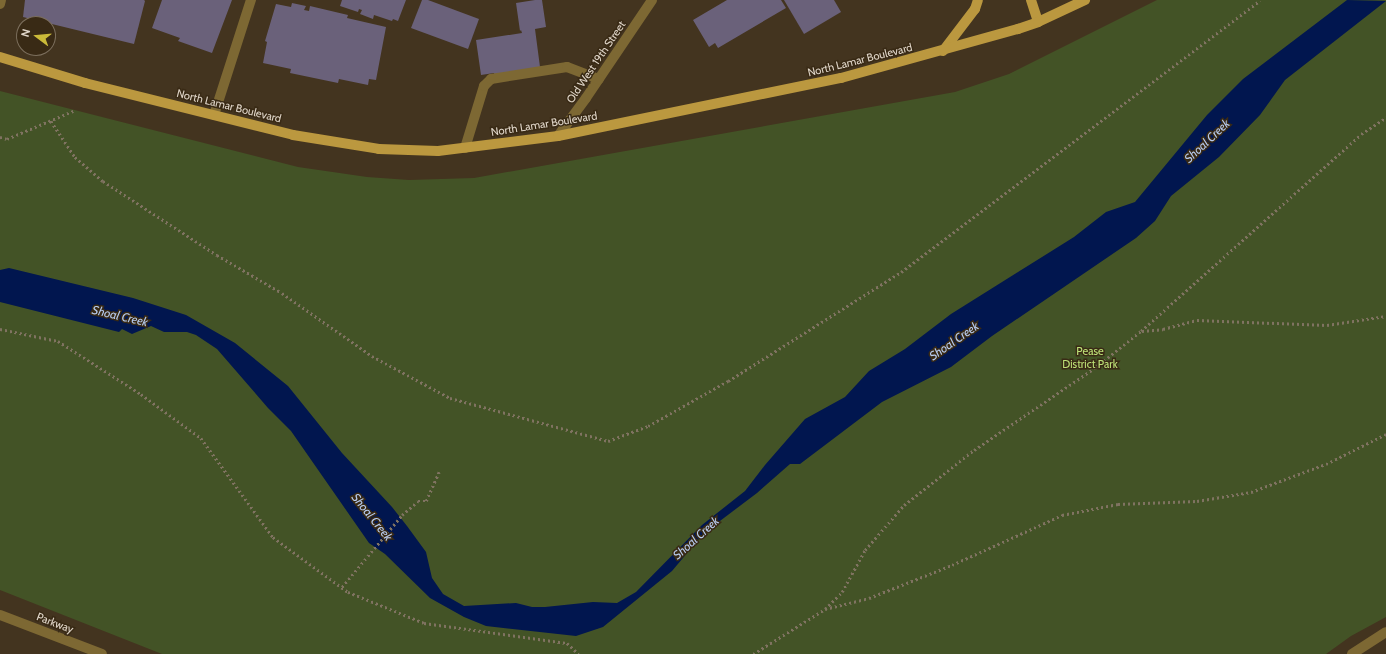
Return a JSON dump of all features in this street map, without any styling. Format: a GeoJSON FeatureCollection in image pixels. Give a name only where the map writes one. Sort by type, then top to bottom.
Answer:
{"type":"FeatureCollection","features":[{"type":"Feature","properties":{"kind":"main road"},"geometry":{"type":"LineString","coordinates":[[943,51],[975,9],[978,0]]}},
{"type":"Feature","properties":{"kind":"main road"},"geometry":{"type":"LineString","coordinates":[[1031,0],[1038,22]]}},
{"type":"Feature","properties":{"kind":"main road","name":"North Lamar Boulevard"},"geometry":{"type":"LineString","coordinates":[[0,56],[85,83],[293,135],[379,149],[438,151],[558,136],[841,78],[943,51],[1038,22],[1085,0]]}},
{"type":"Feature","properties":{"kind":"street"},"geometry":{"type":"LineString","coordinates":[[0,4],[2,0]]}},
{"type":"Feature","properties":{"kind":"street"},"geometry":{"type":"LineString","coordinates":[[214,115],[251,0]]}},
{"type":"Feature","properties":{"kind":"street","name":"Old West 19th Street"},"geometry":{"type":"LineString","coordinates":[[558,136],[599,79],[652,0]]}},
{"type":"Feature","properties":{"kind":"street"},"geometry":{"type":"LineString","coordinates":[[465,148],[484,86],[491,79],[567,67],[599,79]]}},
{"type":"Feature","properties":{"kind":"street","name":"Parkway"},"geometry":{"type":"LineString","coordinates":[[0,615],[102,654]]}},
{"type":"Feature","properties":{"kind":"street"},"geometry":{"type":"LineString","coordinates":[[1352,654],[1386,632]]}},
{"type":"Feature","properties":{"kind":"path"},"geometry":{"type":"LineString","coordinates":[[51,121],[75,157],[103,181],[216,255],[282,293],[372,356],[450,398],[608,441],[648,426],[728,381],[902,272],[1260,0]]}},
{"type":"Feature","properties":{"kind":"path"},"geometry":{"type":"LineString","coordinates":[[0,137],[7,139],[73,111]]}},
{"type":"Feature","properties":{"kind":"path"},"geometry":{"type":"LineString","coordinates":[[753,654],[825,610],[842,592],[865,550],[904,505],[974,450],[1096,367],[1141,331],[1361,134],[1386,118]]}},
{"type":"Feature","properties":{"kind":"path"},"geometry":{"type":"LineString","coordinates":[[1141,331],[1163,329],[1197,320],[1327,325],[1386,316]]}},
{"type":"Feature","properties":{"kind":"path"},"geometry":{"type":"LineString","coordinates":[[0,328],[58,340],[141,394],[201,438],[273,537],[348,592],[424,623],[567,642],[579,654]]}},
{"type":"Feature","properties":{"kind":"path"},"geometry":{"type":"LineString","coordinates":[[825,610],[869,598],[952,565],[1062,515],[1118,504],[1196,501],[1251,492],[1326,464],[1386,434]]}},
{"type":"Feature","properties":{"kind":"path"},"geometry":{"type":"LineString","coordinates":[[342,588],[402,515],[418,501],[426,501],[439,472]]}},
{"type":"Feature","properties":{"kind":"green space","name":"Pease District Park"},"geometry":{"type":"Polygon","coordinates":[[[1157,0],[1386,0],[1386,617],[1351,636],[1326,654],[162,654],[0,590],[0,91],[298,167],[367,177],[409,180],[474,178],[955,92],[1009,74],[1157,0]]]}},
{"type":"Feature","properties":{"kind":"water","name":"Shoal Creek"},"geometry":{"type":"Polygon","coordinates":[[[1347,0],[1386,1],[1285,80],[1260,115],[1219,157],[1171,196],[1155,221],[1136,238],[992,336],[951,367],[882,402],[800,464],[790,464],[757,493],[704,533],[672,571],[603,627],[576,636],[486,626],[464,617],[430,598],[385,554],[369,543],[291,431],[268,408],[217,349],[196,335],[187,332],[164,332],[151,326],[132,334],[122,329],[119,332],[0,302],[0,270],[9,268],[133,298],[186,315],[235,343],[288,386],[342,453],[392,507],[407,526],[426,552],[432,578],[443,594],[464,606],[516,603],[532,607],[545,607],[593,602],[617,603],[636,592],[702,525],[745,491],[765,465],[805,419],[845,397],[869,371],[905,349],[951,314],[1074,237],[1106,212],[1135,202],[1207,115],[1243,79],[1347,0]]]}},
{"type":"Feature","properties":{"kind":"building"},"geometry":{"type":"Polygon","coordinates":[[[25,0],[145,1],[134,44],[56,25],[56,16],[23,16],[25,0]]]}},
{"type":"Feature","properties":{"kind":"building"},"geometry":{"type":"Polygon","coordinates":[[[162,0],[232,0],[212,53],[178,41],[180,38],[152,28],[162,0]]]}},
{"type":"Feature","properties":{"kind":"building"},"geometry":{"type":"Polygon","coordinates":[[[342,0],[406,0],[398,21],[393,19],[392,21],[374,15],[373,19],[360,14],[362,10],[359,9],[358,12],[340,6],[342,0]]]}},
{"type":"Feature","properties":{"kind":"building"},"geometry":{"type":"Polygon","coordinates":[[[422,0],[428,0],[479,19],[468,49],[411,28],[422,0]]]}},
{"type":"Feature","properties":{"kind":"building"},"geometry":{"type":"Polygon","coordinates":[[[542,0],[546,27],[535,29],[540,67],[495,77],[494,73],[481,75],[476,40],[522,33],[521,30],[520,31],[516,3],[542,0]]]}},
{"type":"Feature","properties":{"kind":"building"},"geometry":{"type":"Polygon","coordinates":[[[727,0],[781,0],[786,8],[718,48],[715,43],[709,47],[693,20],[727,0]]]}},
{"type":"Feature","properties":{"kind":"building"},"geometry":{"type":"Polygon","coordinates":[[[784,0],[834,0],[841,12],[804,34],[784,0]]]}},
{"type":"Feature","properties":{"kind":"building"},"geometry":{"type":"Polygon","coordinates":[[[292,3],[306,6],[304,10],[309,11],[310,6],[348,15],[347,18],[386,27],[376,80],[369,79],[368,85],[339,79],[338,83],[290,73],[291,69],[263,63],[267,42],[265,41],[276,4],[291,7],[292,3]]]}}]}
